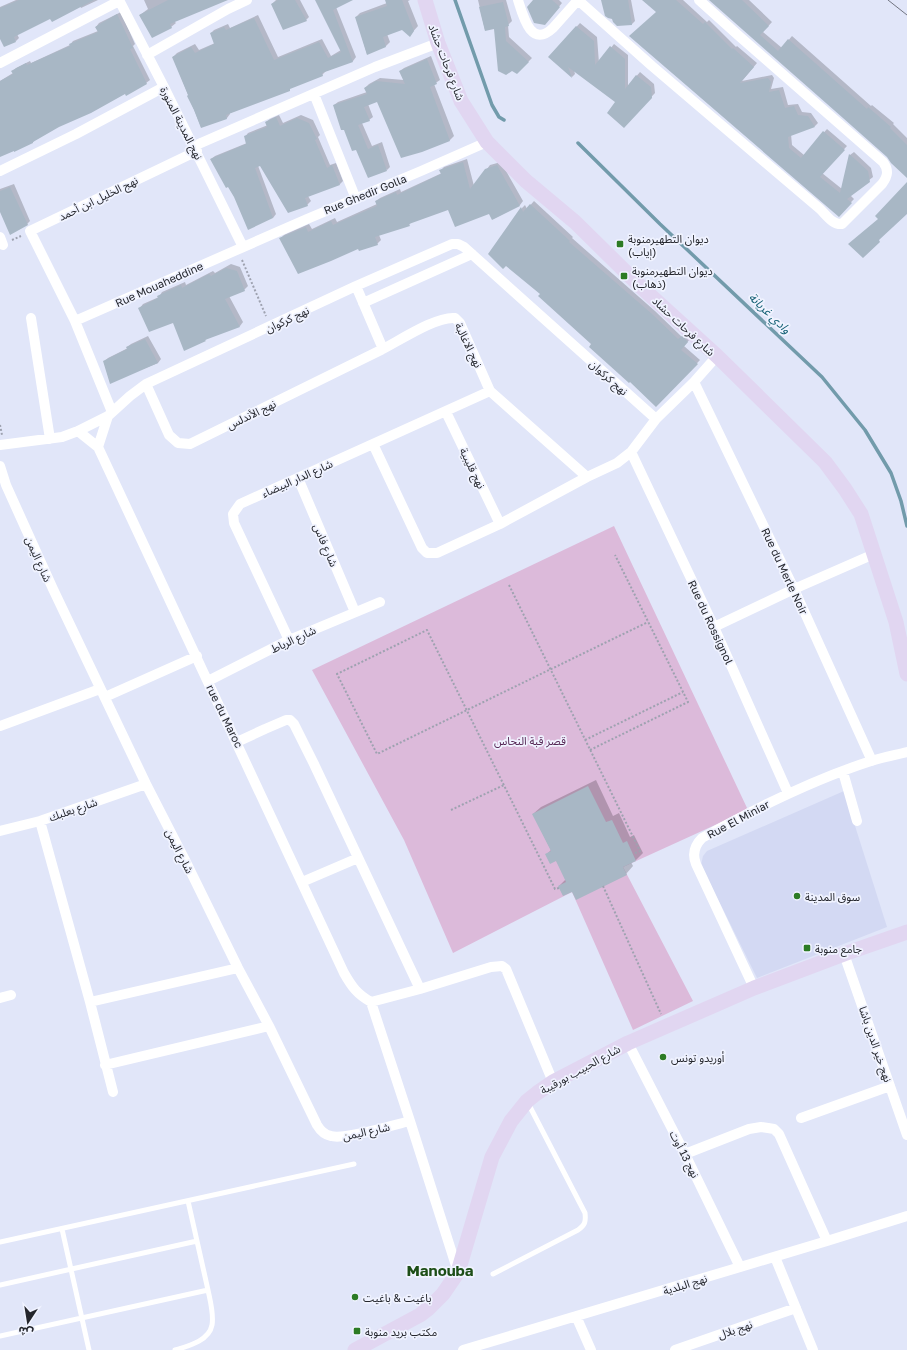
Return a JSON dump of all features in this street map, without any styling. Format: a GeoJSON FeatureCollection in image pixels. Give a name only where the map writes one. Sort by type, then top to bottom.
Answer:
{"type":"FeatureCollection","features":[{"type":"Feature","properties":{"kind":"street"},"geometry":{"type":"LineString","coordinates":[[147,55],[228,9],[247,0]]}},
{"type":"Feature","properties":{"kind":"street","name":"شارع فرحات حشاد"},"geometry":{"type":"LineString","coordinates":[[425,0],[438,44],[461,101],[488,142],[526,181],[575,222],[640,286],[717,356],[825,462],[845,489],[861,514],[896,622],[907,674]]}},
{"type":"Feature","properties":{"kind":"street"},"geometry":{"type":"LineString","coordinates":[[518,0],[524,19],[531,31],[543,35],[553,28],[578,0],[833,222],[839,225],[842,224],[882,184],[887,176],[887,167],[699,0]]}},
{"type":"Feature","properties":{"kind":"street"},"geometry":{"type":"LineString","coordinates":[[0,63],[119,1]]}},
{"type":"Feature","properties":{"kind":"street","name":"نهج المدينة المنورة"},"geometry":{"type":"LineString","coordinates":[[119,1],[195,148],[240,248]]}},
{"type":"Feature","properties":{"kind":"street","name":"نهج الخليل ابن أحمد"},"geometry":{"type":"LineString","coordinates":[[30,231],[195,148],[375,67],[438,44]]}},
{"type":"Feature","properties":{"kind":"street"},"geometry":{"type":"LineString","coordinates":[[0,172],[76,134],[164,87]]}},
{"type":"Feature","properties":{"kind":"street"},"geometry":{"type":"LineString","coordinates":[[314,94],[356,199]]}},
{"type":"Feature","properties":{"kind":"street","name":"Rue Ghedir Golla"},"geometry":{"type":"LineString","coordinates":[[240,248],[488,142]]}},
{"type":"Feature","properties":{"kind":"street"},"geometry":{"type":"LineString","coordinates":[[30,231],[75,321],[110,414],[98,447]]}},
{"type":"Feature","properties":{"kind":"street","name":"نهج كركوان"},"geometry":{"type":"LineString","coordinates":[[110,414],[146,384],[356,286],[452,244],[458,244],[472,254],[656,419]]}},
{"type":"Feature","properties":{"kind":"street","name":"Rue Mouaheddine"},"geometry":{"type":"LineString","coordinates":[[75,321],[240,248]]}},
{"type":"Feature","properties":{"kind":"street"},"geometry":{"type":"LineString","coordinates":[[363,303],[472,254]]}},
{"type":"Feature","properties":{"kind":"street"},"geometry":{"type":"LineString","coordinates":[[356,286],[383,349]]}},
{"type":"Feature","properties":{"kind":"street","name":"نهج الاغالبة"},"geometry":{"type":"LineString","coordinates":[[383,349],[426,326],[448,317],[455,318],[460,323],[490,391],[587,477]]}},
{"type":"Feature","properties":{"kind":"street"},"geometry":{"type":"LineString","coordinates":[[31,318],[50,439]]}},
{"type":"Feature","properties":{"kind":"street","name":"نهج الأندلس"},"geometry":{"type":"LineString","coordinates":[[146,384],[169,435],[178,443],[190,444],[383,349]]}},
{"type":"Feature","properties":{"kind":"street"},"geometry":{"type":"LineString","coordinates":[[373,444],[422,548],[427,553],[437,553],[500,524],[587,477],[617,463],[631,452],[656,419],[694,382],[717,356]]}},
{"type":"Feature","properties":{"kind":"street","name":"Rue du Merle Noir"},"geometry":{"type":"LineString","coordinates":[[694,382],[794,589],[872,761]]}},
{"type":"Feature","properties":{"kind":"street","name":"شارع الدار البيضاء"},"geometry":{"type":"LineString","coordinates":[[289,640],[234,523],[233,514],[240,504],[490,391]]}},
{"type":"Feature","properties":{"kind":"street","name":"نهج قليبية"},"geometry":{"type":"LineString","coordinates":[[446,412],[500,524]]}},
{"type":"Feature","properties":{"kind":"street"},"geometry":{"type":"LineString","coordinates":[[0,445],[62,437],[78,431],[110,414]]}},
{"type":"Feature","properties":{"kind":"street","name":"rue du Maroc"},"geometry":{"type":"LineString","coordinates":[[78,431],[98,447],[349,982],[359,995],[371,1002]]}},
{"type":"Feature","properties":{"kind":"street","name":"Rue du Rossignol"},"geometry":{"type":"LineString","coordinates":[[631,452],[714,627],[788,793]]}},
{"type":"Feature","properties":{"kind":"street","name":"شارع اليمن"},"geometry":{"type":"LineString","coordinates":[[0,466],[3,486],[146,784],[238,968],[269,1026],[317,1125],[329,1136],[342,1137],[410,1121]]}},
{"type":"Feature","properties":{"kind":"street","name":"شارع فاس"},"geometry":{"type":"LineString","coordinates":[[298,478],[355,612]]}},
{"type":"Feature","properties":{"kind":"street"},"geometry":{"type":"LineString","coordinates":[[714,627],[794,589],[874,554]]}},
{"type":"Feature","properties":{"kind":"street","name":"شارع الرباط"},"geometry":{"type":"LineString","coordinates":[[208,681],[289,640],[380,602]]}},
{"type":"Feature","properties":{"kind":"street"},"geometry":{"type":"LineString","coordinates":[[0,726],[103,693],[197,656]]}},
{"type":"Feature","properties":{"kind":"street"},"geometry":{"type":"LineString","coordinates":[[237,742],[264,729],[286,720],[290,720],[314,764],[420,989]]}},
{"type":"Feature","properties":{"kind":"street","name":"Rue El Miniar"},"geometry":{"type":"LineString","coordinates":[[754,988],[696,864],[694,853],[695,847],[702,838],[745,814],[788,793],[872,761],[907,752]]}},
{"type":"Feature","properties":{"kind":"street"},"geometry":{"type":"LineString","coordinates":[[843,772],[857,821]]}},
{"type":"Feature","properties":{"kind":"street","name":"شارع بعلبك"},"geometry":{"type":"LineString","coordinates":[[0,831],[40,821],[146,784]]}},
{"type":"Feature","properties":{"kind":"street"},"geometry":{"type":"LineString","coordinates":[[40,821],[90,1002],[113,1092]]}},
{"type":"Feature","properties":{"kind":"street"},"geometry":{"type":"LineString","coordinates":[[302,882],[358,858]]}},
{"type":"Feature","properties":{"kind":"street","name":"شارع الحبيب بورقيبة"},"geometry":{"type":"LineString","coordinates":[[355,1350],[420,1314],[429,1308],[443,1294],[458,1272],[492,1157],[511,1121],[527,1101],[553,1082],[628,1043],[666,1026],[754,988],[907,932]]}},
{"type":"Feature","properties":{"kind":"street","name":"نهج خير الدين باشا"},"geometry":{"type":"LineString","coordinates":[[844,954],[907,1135]]}},
{"type":"Feature","properties":{"kind":"street"},"geometry":{"type":"LineString","coordinates":[[458,1272],[371,1002],[420,989],[491,967],[502,966],[506,969],[553,1082]]}},
{"type":"Feature","properties":{"kind":"street"},"geometry":{"type":"LineString","coordinates":[[90,1002],[238,968]]}},
{"type":"Feature","properties":{"kind":"street"},"geometry":{"type":"LineString","coordinates":[[0,998],[11,995]]}},
{"type":"Feature","properties":{"kind":"street"},"geometry":{"type":"LineString","coordinates":[[105,1065],[269,1026]]}},
{"type":"Feature","properties":{"kind":"street","name":"نهج 13 أوت"},"geometry":{"type":"LineString","coordinates":[[628,1043],[685,1154],[740,1267]]}},
{"type":"Feature","properties":{"kind":"street"},"geometry":{"type":"LineString","coordinates":[[801,1118],[890,1086]]}},
{"type":"Feature","properties":{"kind":"street"},"geometry":{"type":"LineString","coordinates":[[685,1154],[749,1129],[761,1127],[774,1129],[779,1134],[827,1241]]}},
{"type":"Feature","properties":{"kind":"street","name":"نهج البلدية"},"geometry":{"type":"LineString","coordinates":[[463,1350],[490,1346],[576,1316],[907,1216]]}},
{"type":"Feature","properties":{"kind":"street"},"geometry":{"type":"LineString","coordinates":[[775,1257],[813,1350]]}},
{"type":"Feature","properties":{"kind":"street","name":"نهج بلال"},"geometry":{"type":"LineString","coordinates":[[674,1350],[796,1308]]}},
{"type":"Feature","properties":{"kind":"street"},"geometry":{"type":"LineString","coordinates":[[576,1316],[591,1350]]}},
{"type":"Feature","properties":{"kind":"lane"},"geometry":{"type":"LineString","coordinates":[[493,1274],[578,1230],[584,1226],[586,1221],[585,1213],[527,1101]]}},
{"type":"Feature","properties":{"kind":"lane"},"geometry":{"type":"LineString","coordinates":[[0,1242],[354,1164]]}},
{"type":"Feature","properties":{"kind":"lane"},"geometry":{"type":"LineString","coordinates":[[175,1350],[195,1343],[206,1336],[212,1325],[208,1290],[188,1201]]}},
{"type":"Feature","properties":{"kind":"lane"},"geometry":{"type":"LineString","coordinates":[[62,1229],[89,1350]]}},
{"type":"Feature","properties":{"kind":"lane"},"geometry":{"type":"LineString","coordinates":[[0,1285],[197,1241]]}},
{"type":"Feature","properties":{"kind":"lane"},"geometry":{"type":"LineString","coordinates":[[0,1336],[208,1290]]}},
{"type":"Feature","properties":{"kind":"path"},"geometry":{"type":"LineString","coordinates":[[2,241],[30,231]]}},
{"type":"Feature","properties":{"kind":"path"},"geometry":{"type":"LineString","coordinates":[[240,248],[270,327]]}},
{"type":"Feature","properties":{"kind":"path"},"geometry":{"type":"LineString","coordinates":[[590,750],[688,702],[615,555]]}},
{"type":"Feature","properties":{"kind":"path"},"geometry":{"type":"LineString","coordinates":[[509,585],[640,851],[633,854]]}},
{"type":"Feature","properties":{"kind":"path"},"geometry":{"type":"LineString","coordinates":[[559,888],[555,889],[467,710],[427,630],[337,674],[377,754],[467,710],[551,669],[648,622]]}},
{"type":"Feature","properties":{"kind":"path"},"geometry":{"type":"LineString","coordinates":[[585,740],[683,692]]}},
{"type":"Feature","properties":{"kind":"path"},"geometry":{"type":"LineString","coordinates":[[451,810],[504,785]]}},
{"type":"Feature","properties":{"kind":"path"},"geometry":{"type":"LineString","coordinates":[[602,886],[666,1026]]}},
{"type":"Feature","properties":{"kind":"shaded area","name":"سوق المدينة"},"geometry":{"type":"Polygon","coordinates":[[[844,791],[887,927],[757,978],[701,865],[703,856],[707,851],[844,791]]]}},
{"type":"Feature","properties":{"kind":"green space","name":"قصر قبة النحاس"},"geometry":{"type":"Polygon","coordinates":[[[614,526],[748,810],[623,867],[693,1001],[633,1030],[572,892],[453,953],[404,840],[312,670],[614,526]]]}},
{"type":"Feature","properties":{"kind":"building"},"geometry":{"type":"Polygon","coordinates":[[[19,0],[94,0],[52,22],[50,19],[14,37],[16,42],[4,47],[0,39],[0,8],[19,0]]]}},
{"type":"Feature","properties":{"kind":"building"},"geometry":{"type":"Polygon","coordinates":[[[168,0],[228,0],[170,24],[172,28],[152,38],[139,15],[168,0]]]}},
{"type":"Feature","properties":{"kind":"building"},"geometry":{"type":"Polygon","coordinates":[[[278,0],[295,0],[307,21],[283,30],[271,4],[278,0]]]}},
{"type":"Feature","properties":{"kind":"building"},"geometry":{"type":"Polygon","coordinates":[[[315,0],[353,0],[333,10],[353,62],[322,73],[323,76],[290,89],[290,91],[226,115],[227,119],[201,128],[172,57],[191,47],[195,53],[214,44],[210,33],[224,27],[226,30],[254,18],[274,60],[319,42],[328,58],[341,52],[315,0]]]}},
{"type":"Feature","properties":{"kind":"building"},"geometry":{"type":"Polygon","coordinates":[[[385,0],[402,0],[414,31],[410,37],[402,30],[383,37],[386,47],[367,55],[355,17],[387,6],[385,0]]]}},
{"type":"Feature","properties":{"kind":"building"},"geometry":{"type":"Polygon","coordinates":[[[533,0],[552,0],[560,7],[545,25],[534,23],[527,7],[533,0]]]}},
{"type":"Feature","properties":{"kind":"building"},"geometry":{"type":"Polygon","coordinates":[[[601,0],[628,0],[632,25],[617,26],[612,19],[605,16],[601,0]]]}},
{"type":"Feature","properties":{"kind":"building"},"geometry":{"type":"Polygon","coordinates":[[[642,0],[676,0],[703,24],[705,22],[732,49],[733,48],[754,67],[740,83],[768,78],[771,82],[769,92],[779,90],[785,108],[794,106],[798,115],[808,116],[815,127],[788,137],[789,148],[801,158],[823,131],[845,150],[820,177],[840,193],[849,154],[868,171],[870,182],[847,199],[852,203],[839,217],[629,36],[656,12],[642,0]]]}},
{"type":"Feature","properties":{"kind":"building"},"geometry":{"type":"Polygon","coordinates":[[[709,0],[742,0],[769,26],[760,35],[778,51],[788,39],[867,109],[868,107],[891,127],[890,128],[907,145],[907,178],[891,163],[887,157],[709,0]]]}},
{"type":"Feature","properties":{"kind":"building"},"geometry":{"type":"Polygon","coordinates":[[[503,2],[509,26],[505,27],[506,41],[529,62],[517,74],[512,71],[506,75],[498,71],[494,29],[485,31],[479,7],[503,2]]]}},
{"type":"Feature","properties":{"kind":"building"},"geometry":{"type":"Polygon","coordinates":[[[117,14],[133,48],[130,49],[147,84],[126,96],[125,94],[91,113],[59,127],[33,143],[0,157],[0,81],[13,74],[11,71],[26,63],[27,65],[70,46],[69,44],[98,32],[95,27],[117,14]]]}},
{"type":"Feature","properties":{"kind":"building"},"geometry":{"type":"Polygon","coordinates":[[[576,26],[594,41],[595,65],[610,46],[625,59],[625,89],[636,75],[651,87],[652,98],[624,128],[607,113],[615,102],[568,67],[572,78],[548,57],[576,26]]]}},
{"type":"Feature","properties":{"kind":"building"},"geometry":{"type":"Polygon","coordinates":[[[427,59],[437,84],[430,87],[450,141],[422,152],[401,158],[377,102],[364,107],[370,121],[358,125],[368,149],[378,145],[387,171],[368,178],[356,150],[352,151],[344,130],[341,130],[333,105],[367,94],[364,88],[376,81],[405,84],[399,71],[427,59]]]}},
{"type":"Feature","properties":{"kind":"building"},"geometry":{"type":"Polygon","coordinates":[[[276,117],[280,126],[297,118],[309,123],[317,139],[315,140],[327,168],[332,165],[340,185],[305,198],[308,206],[288,213],[260,166],[255,168],[273,218],[248,230],[234,197],[228,187],[226,188],[210,159],[246,144],[244,136],[267,127],[265,122],[276,117]]]}},
{"type":"Feature","properties":{"kind":"building"},"geometry":{"type":"Polygon","coordinates":[[[463,162],[470,189],[485,169],[497,165],[520,206],[492,220],[489,214],[455,227],[448,210],[409,224],[410,226],[375,237],[378,245],[359,251],[358,249],[298,274],[279,238],[306,227],[308,232],[331,221],[333,225],[377,206],[375,201],[396,192],[397,195],[441,174],[439,170],[463,162]]]}},
{"type":"Feature","properties":{"kind":"building"},"geometry":{"type":"Polygon","coordinates":[[[907,182],[907,214],[879,240],[880,242],[863,258],[848,244],[878,219],[875,216],[907,182]]]}},
{"type":"Feature","properties":{"kind":"building"},"geometry":{"type":"Polygon","coordinates":[[[10,187],[28,225],[10,235],[0,212],[0,191],[10,187]]]}},
{"type":"Feature","properties":{"kind":"building"},"geometry":{"type":"Polygon","coordinates":[[[530,204],[570,241],[569,242],[652,314],[678,339],[682,336],[688,342],[681,350],[698,364],[656,407],[630,382],[629,383],[589,347],[591,344],[538,296],[540,294],[506,266],[503,269],[488,254],[521,207],[523,212],[530,204]]]}},
{"type":"Feature","properties":{"kind":"building"},"geometry":{"type":"Polygon","coordinates":[[[226,268],[237,271],[245,291],[225,299],[240,327],[205,340],[206,341],[184,351],[173,323],[149,332],[138,308],[158,298],[157,296],[181,285],[182,288],[209,274],[211,276],[226,268]]]}},
{"type":"Feature","properties":{"kind":"building"},"geometry":{"type":"Polygon","coordinates":[[[145,339],[158,363],[110,384],[103,361],[127,349],[126,347],[145,339]]]}},
{"type":"Feature","properties":{"kind":"building"},"geometry":{"type":"Polygon","coordinates":[[[588,786],[606,822],[612,820],[623,843],[627,841],[636,861],[623,867],[627,875],[576,900],[572,892],[563,896],[558,886],[566,882],[556,861],[550,864],[545,854],[551,851],[532,814],[588,786]]]}},
{"type":"Feature","properties":{"kind":"waterway"},"geometry":{"type":"LineString","coordinates":[[455,0],[492,105],[499,117],[504,120]]}},
{"type":"Feature","properties":{"kind":"waterway","name":"وادي غريانة"},"geometry":{"type":"LineString","coordinates":[[578,143],[660,224],[822,377],[865,430],[891,473],[901,501],[907,526]]}},
{"type":"Feature","properties":{"kind":"tram line"},"geometry":{"type":"LineString","coordinates":[[888,0],[907,15]]}},
{"type":"Feature","properties":{"kind":"place","name":"ديوان التطهيرمنوبة (إياب)"},"geometry":{"type":"Point","coordinates":[620,244]}},
{"type":"Feature","properties":{"kind":"place","name":"ديوان التطهيرمنوبة (ذهاب)"},"geometry":{"type":"Point","coordinates":[624,276]}},
{"type":"Feature","properties":{"kind":"place","name":"سوق المدينة"},"geometry":{"type":"Point","coordinates":[797,896]}},
{"type":"Feature","properties":{"kind":"place","name":"جامع منوبة"},"geometry":{"type":"Point","coordinates":[807,948]}},
{"type":"Feature","properties":{"kind":"place","name":"أوريدو تونس"},"geometry":{"type":"Point","coordinates":[663,1057]}},
{"type":"Feature","properties":{"kind":"place","name":"باغيت & باغيت"},"geometry":{"type":"Point","coordinates":[355,1297]}},
{"type":"Feature","properties":{"kind":"place","name":"مكتب بريد منوبة"},"geometry":{"type":"Point","coordinates":[357,1331]}},
{"type":"Feature","properties":{"kind":"district","name":"Manouba"},"geometry":{"type":"Point","coordinates":[440,1270]}}]}
